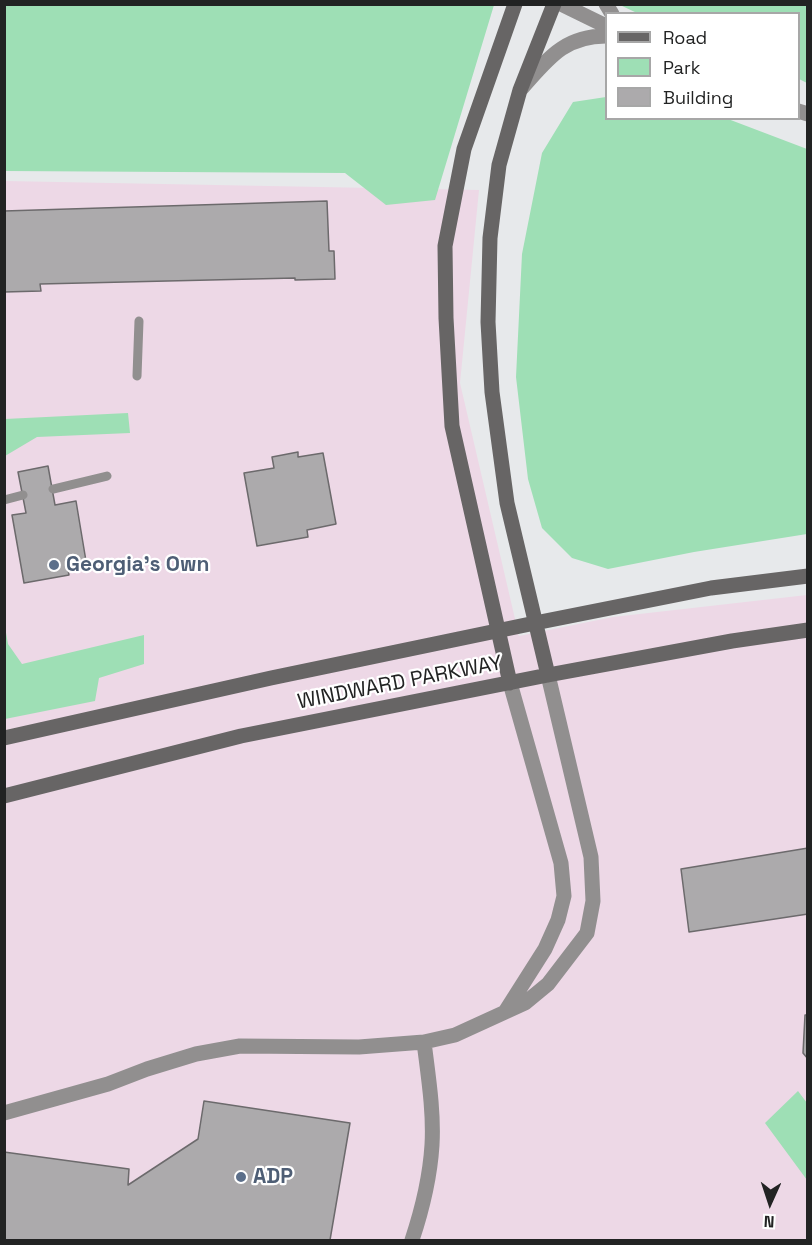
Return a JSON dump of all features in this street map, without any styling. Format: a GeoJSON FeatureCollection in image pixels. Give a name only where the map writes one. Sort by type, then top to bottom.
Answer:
{"type":"FeatureCollection","features":[{"type":"Feature","properties":{"kind":"main road"},"geometry":{"type":"LineString","coordinates":[[510,683],[452,426],[445,246],[464,149],[515,4]]}},
{"type":"Feature","properties":{"kind":"main road"},"geometry":{"type":"LineString","coordinates":[[548,675],[507,503],[492,392],[488,322],[490,238],[499,165],[520,90],[554,4]]}},
{"type":"Feature","properties":{"kind":"main road","name":"WINDWARD PARKWAY"},"geometry":{"type":"LineString","coordinates":[[4,738],[292,673],[535,623],[711,588],[807,576]]}},
{"type":"Feature","properties":{"kind":"main road","name":"WINDWARD PARKWAY"},"geometry":{"type":"LineString","coordinates":[[4,796],[241,736],[548,675],[732,641],[807,630]]}},
{"type":"Feature","properties":{"kind":"street"},"geometry":{"type":"LineString","coordinates":[[561,4],[605,26]]}},
{"type":"Feature","properties":{"kind":"street"},"geometry":{"type":"LineString","coordinates":[[520,90],[552,54],[574,41],[605,36]]}},
{"type":"Feature","properties":{"kind":"street"},"geometry":{"type":"LineString","coordinates":[[4,1113],[108,1084],[196,1054],[240,1046],[359,1047],[424,1042],[455,1035],[525,1003],[548,984],[587,933],[593,901],[591,857],[548,675]]}},
{"type":"Feature","properties":{"kind":"street"},"geometry":{"type":"LineString","coordinates":[[505,1012],[544,949],[558,920],[564,896],[561,863],[510,683]]}},
{"type":"Feature","properties":{"kind":"street"},"geometry":{"type":"LineString","coordinates":[[412,1240],[421,1214],[432,1144],[424,1042]]}},
{"type":"Feature","properties":{"kind":"lane"},"geometry":{"type":"LineString","coordinates":[[137,376],[139,321]]}},
{"type":"Feature","properties":{"kind":"lane"},"geometry":{"type":"LineString","coordinates":[[52,489],[107,476]]}},
{"type":"Feature","properties":{"kind":"lane"},"geometry":{"type":"LineString","coordinates":[[4,500],[23,495]]}},
{"type":"Feature","properties":{"kind":"shaded area"},"geometry":{"type":"Polygon","coordinates":[[[5,181],[479,190],[460,383],[519,636],[613,617],[807,595],[807,1240],[5,1240],[5,181]]]}},
{"type":"Feature","properties":{"kind":"green space"},"geometry":{"type":"Polygon","coordinates":[[[5,4],[494,5],[435,200],[386,205],[345,173],[5,171],[5,4]]]}},
{"type":"Feature","properties":{"kind":"green space"},"geometry":{"type":"Polygon","coordinates":[[[620,5],[807,5],[807,83],[800,80],[800,12],[635,12],[620,5]]]}},
{"type":"Feature","properties":{"kind":"green space"},"geometry":{"type":"Polygon","coordinates":[[[605,97],[605,120],[731,120],[807,149],[807,534],[694,552],[608,569],[572,558],[542,528],[528,479],[516,377],[522,254],[542,153],[573,102],[605,97]]]}},
{"type":"Feature","properties":{"kind":"green space"},"geometry":{"type":"Polygon","coordinates":[[[128,413],[130,433],[37,437],[5,456],[5,419],[128,413]]]}},
{"type":"Feature","properties":{"kind":"green space"},"geometry":{"type":"Polygon","coordinates":[[[5,627],[8,644],[22,664],[144,635],[144,664],[99,678],[95,701],[5,719],[5,627]]]}},
{"type":"Feature","properties":{"kind":"green space"},"geometry":{"type":"Polygon","coordinates":[[[798,1091],[807,1103],[807,1180],[765,1123],[798,1091]]]}},
{"type":"Feature","properties":{"kind":"building"},"geometry":{"type":"Polygon","coordinates":[[[327,201],[329,251],[334,251],[335,279],[40,284],[41,291],[4,292],[4,211],[327,201]]]}},
{"type":"Feature","properties":{"kind":"building"},"geometry":{"type":"Polygon","coordinates":[[[298,452],[298,457],[323,453],[336,524],[307,530],[308,537],[257,546],[244,473],[274,468],[272,457],[298,452]]]}},
{"type":"Feature","properties":{"kind":"building"},"geometry":{"type":"Polygon","coordinates":[[[48,466],[55,505],[76,501],[87,567],[68,570],[69,575],[24,583],[12,515],[26,513],[18,472],[48,466]]]}},
{"type":"Feature","properties":{"kind":"building"},"geometry":{"type":"Polygon","coordinates":[[[808,848],[808,914],[689,932],[681,869],[808,848]]]}},
{"type":"Feature","properties":{"kind":"building"},"geometry":{"type":"Polygon","coordinates":[[[805,1015],[808,1015],[808,1059],[803,1053],[805,1015]]]}},
{"type":"Feature","properties":{"kind":"building","name":"ADP"},"geometry":{"type":"Polygon","coordinates":[[[204,1101],[350,1123],[330,1240],[4,1240],[4,1152],[129,1169],[128,1185],[198,1139],[204,1101]]]}},
{"type":"Feature","properties":{"kind":"place","name":"Georgia's Own"},"geometry":{"type":"Point","coordinates":[54,565]}},
{"type":"Feature","properties":{"kind":"place","name":"ADP"},"geometry":{"type":"Point","coordinates":[241,1177]}}]}
